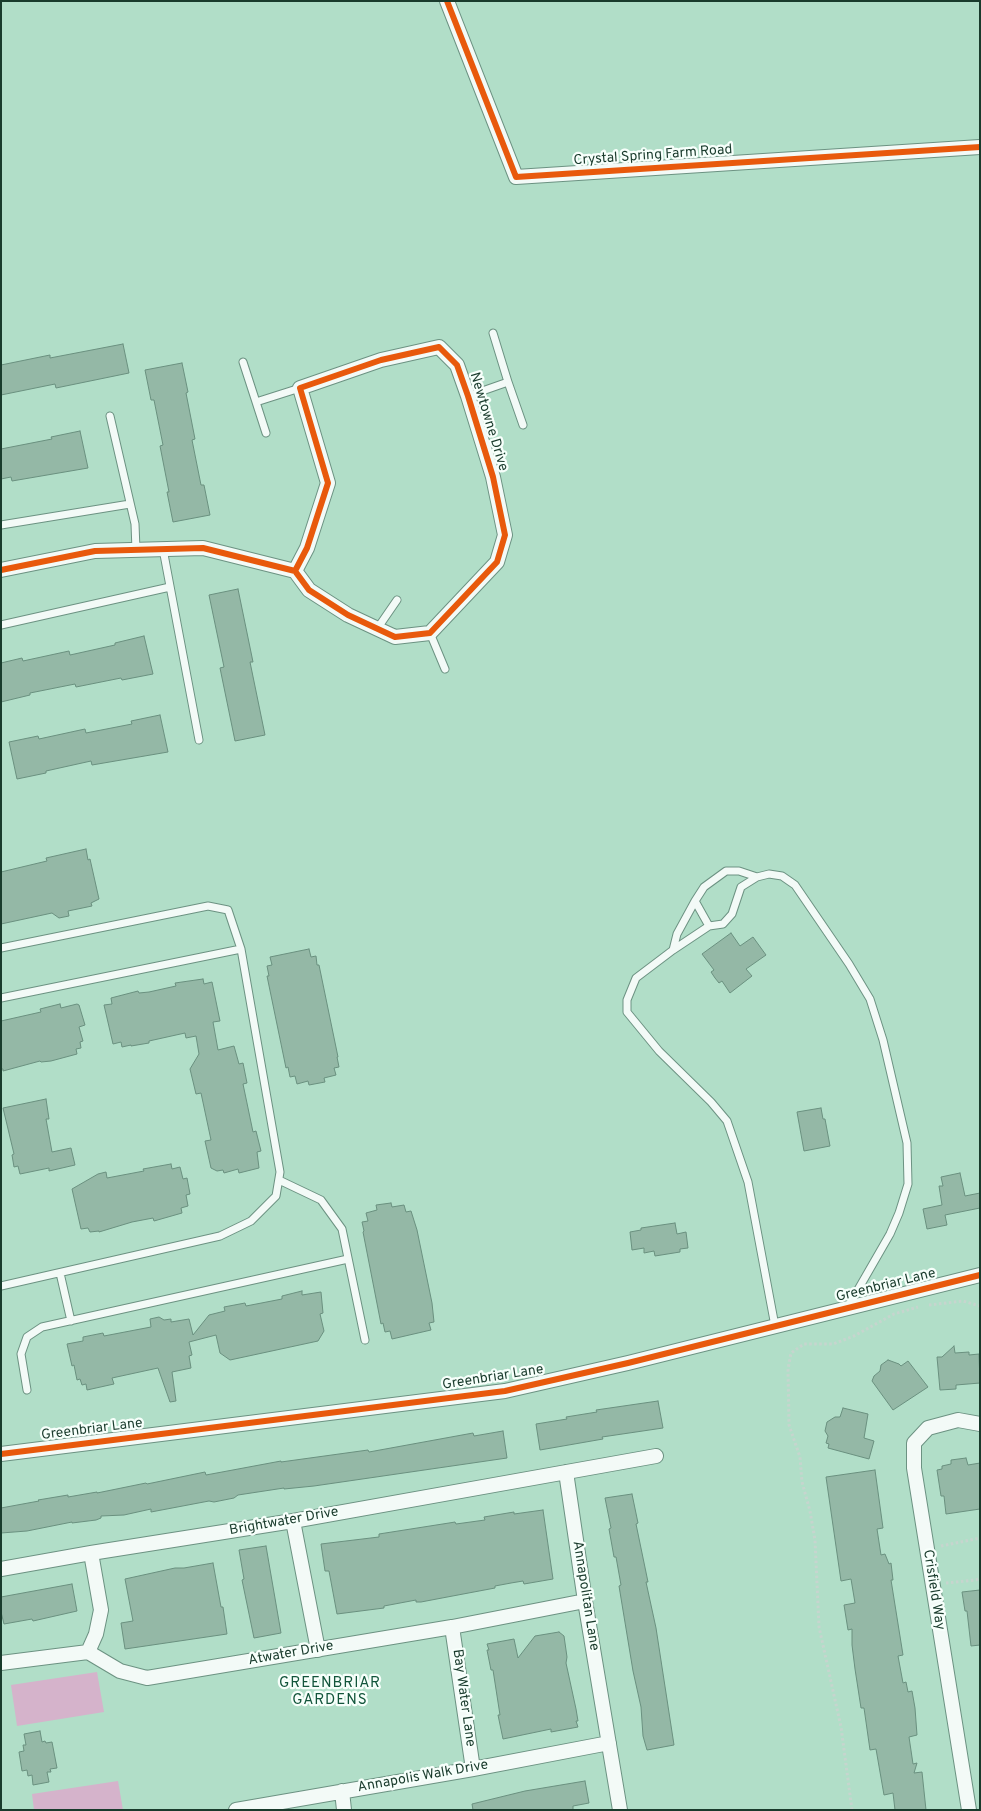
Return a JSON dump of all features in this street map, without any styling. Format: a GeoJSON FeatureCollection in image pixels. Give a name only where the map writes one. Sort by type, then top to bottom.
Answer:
{"type":"FeatureCollection","features":[{"type":"Feature","properties":{"kind":"street","name":"Crystal Spring Farm Road"},"geometry":{"type":"LineString","coordinates":[[447,1],[516,177],[980,147]]}},
{"type":"Feature","properties":{"kind":"street","name":"Newtowne Drive"},"geometry":{"type":"LineString","coordinates":[[300,388],[382,360],[438,348],[457,366],[493,477],[505,535],[497,562],[430,633]]}},
{"type":"Feature","properties":{"kind":"street"},"geometry":{"type":"LineString","coordinates":[[295,571],[307,548],[328,483],[300,388]]}},
{"type":"Feature","properties":{"kind":"street"},"geometry":{"type":"LineString","coordinates":[[1,570],[95,551],[203,548],[295,571],[309,590],[348,614],[395,637],[430,633]]}},
{"type":"Feature","properties":{"kind":"street","name":"Greenbriar Lane"},"geometry":{"type":"LineString","coordinates":[[1,1454],[506,1391],[628,1363],[980,1275]]}},
{"type":"Feature","properties":{"kind":"street","name":"Crisfield Way"},"geometry":{"type":"LineString","coordinates":[[969,1810],[914,1468],[914,1443],[928,1428],[958,1420],[980,1424]]}},
{"type":"Feature","properties":{"kind":"street"},"geometry":{"type":"LineString","coordinates":[[566,1472],[656,1456]]}},
{"type":"Feature","properties":{"kind":"street","name":"Brightwater Drive"},"geometry":{"type":"LineString","coordinates":[[1,1569],[91,1552],[293,1521],[566,1472]]}},
{"type":"Feature","properties":{"kind":"street","name":"Annapolitan Lane"},"geometry":{"type":"LineString","coordinates":[[566,1472],[585,1601],[620,1810]]}},
{"type":"Feature","properties":{"kind":"street"},"geometry":{"type":"LineString","coordinates":[[293,1521],[318,1650]]}},
{"type":"Feature","properties":{"kind":"street"},"geometry":{"type":"LineString","coordinates":[[1,1663],[88,1652],[96,1634],[101,1610],[91,1552]]}},
{"type":"Feature","properties":{"kind":"street","name":"Atwater Drive"},"geometry":{"type":"LineString","coordinates":[[88,1652],[120,1671],[147,1678],[452,1627],[585,1601]]}},
{"type":"Feature","properties":{"kind":"street","name":"Bay Water Lane"},"geometry":{"type":"LineString","coordinates":[[452,1627],[473,1769]]}},
{"type":"Feature","properties":{"kind":"street","name":"Annapolis Walk Drive"},"geometry":{"type":"LineString","coordinates":[[236,1810],[473,1769],[609,1743]]}},
{"type":"Feature","properties":{"kind":"street"},"geometry":{"type":"LineString","coordinates":[[342,1791],[344,1810]]}},
{"type":"Feature","properties":{"kind":"lane"},"geometry":{"type":"LineString","coordinates":[[493,332],[523,425]]}},
{"type":"Feature","properties":{"kind":"lane"},"geometry":{"type":"LineString","coordinates":[[242,362],[266,433]]}},
{"type":"Feature","properties":{"kind":"lane"},"geometry":{"type":"LineString","coordinates":[[468,396],[508,382]]}},
{"type":"Feature","properties":{"kind":"lane"},"geometry":{"type":"LineString","coordinates":[[256,402],[300,388]]}},
{"type":"Feature","properties":{"kind":"lane"},"geometry":{"type":"LineString","coordinates":[[110,416],[135,524],[136,550]]}},
{"type":"Feature","properties":{"kind":"lane"},"geometry":{"type":"LineString","coordinates":[[1,525],[130,504]]}},
{"type":"Feature","properties":{"kind":"lane"},"geometry":{"type":"LineString","coordinates":[[162,549],[199,740]]}},
{"type":"Feature","properties":{"kind":"lane"},"geometry":{"type":"LineString","coordinates":[[1,625],[170,587]]}},
{"type":"Feature","properties":{"kind":"lane"},"geometry":{"type":"LineString","coordinates":[[378,629],[397,600]]}},
{"type":"Feature","properties":{"kind":"lane"},"geometry":{"type":"LineString","coordinates":[[430,633],[445,669]]}},
{"type":"Feature","properties":{"kind":"lane"},"geometry":{"type":"LineString","coordinates":[[673,950],[677,934],[704,887],[726,871],[739,871],[757,877]]}},
{"type":"Feature","properties":{"kind":"lane"},"geometry":{"type":"LineString","coordinates":[[775,1326],[748,1182],[727,1121],[711,1102],[659,1051],[627,1012],[627,1000],[636,978],[709,926],[723,924],[732,914],[741,887],[757,877],[769,874],[782,876],[795,885],[849,964],[870,999],[883,1040],[907,1143],[908,1184],[899,1213],[890,1234],[847,1308]]}},
{"type":"Feature","properties":{"kind":"lane"},"geometry":{"type":"LineString","coordinates":[[695,901],[709,926]]}},
{"type":"Feature","properties":{"kind":"lane"},"geometry":{"type":"LineString","coordinates":[[1,948],[208,906],[228,910],[241,950],[280,1172],[276,1196],[251,1222],[220,1236],[1,1286]]}},
{"type":"Feature","properties":{"kind":"lane"},"geometry":{"type":"LineString","coordinates":[[1,998],[241,950]]}},
{"type":"Feature","properties":{"kind":"lane"},"geometry":{"type":"LineString","coordinates":[[279,1180],[321,1200],[342,1229],[365,1340]]}},
{"type":"Feature","properties":{"kind":"lane"},"geometry":{"type":"LineString","coordinates":[[27,1390],[21,1354],[27,1337],[42,1327],[348,1259]]}},
{"type":"Feature","properties":{"kind":"lane"},"geometry":{"type":"LineString","coordinates":[[60,1273],[71,1321]]}},
{"type":"Feature","properties":{"kind":"path"},"geometry":{"type":"LineString","coordinates":[[927,1305],[963,1301],[980,1306]]}},
{"type":"Feature","properties":{"kind":"path"},"geometry":{"type":"LineString","coordinates":[[852,1810],[841,1727],[819,1627],[815,1540],[802,1482],[800,1457],[789,1425],[788,1369],[791,1353],[804,1344],[833,1344],[854,1336],[894,1314],[919,1307]]}},
{"type":"Feature","properties":{"kind":"path"},"geometry":{"type":"LineString","coordinates":[[927,1549],[980,1538]]}},
{"type":"Feature","properties":{"kind":"path"},"geometry":{"type":"LineString","coordinates":[[932,1584],[980,1578]]}},
{"type":"Feature","properties":{"kind":"shaded area"},"geometry":{"type":"Polygon","coordinates":[[[97,1672],[104,1712],[17,1726],[11,1685],[97,1672]]]}},
{"type":"Feature","properties":{"kind":"shaded area"},"geometry":{"type":"Polygon","coordinates":[[[118,1781],[123,1810],[34,1810],[32,1794],[118,1781]]]}},
{"type":"Feature","properties":{"kind":"building"},"geometry":{"type":"Polygon","coordinates":[[[123,344],[129,373],[56,388],[55,384],[1,395],[1,365],[50,355],[50,358],[123,344]]]}},
{"type":"Feature","properties":{"kind":"building"},"geometry":{"type":"Polygon","coordinates":[[[182,363],[195,439],[192,440],[201,485],[204,485],[210,515],[173,522],[160,446],[163,445],[154,400],[151,400],[145,370],[182,363]]]}},
{"type":"Feature","properties":{"kind":"building"},"geometry":{"type":"Polygon","coordinates":[[[80,431],[88,468],[12,481],[11,477],[1,479],[1,449],[52,439],[51,437],[80,431]]]}},
{"type":"Feature","properties":{"kind":"building"},"geometry":{"type":"Polygon","coordinates":[[[238,589],[265,735],[235,741],[220,668],[224,667],[209,595],[238,589]]]}},
{"type":"Feature","properties":{"kind":"building"},"geometry":{"type":"Polygon","coordinates":[[[144,636],[153,674],[76,687],[75,684],[30,693],[30,695],[1,702],[1,663],[22,658],[23,661],[69,651],[70,655],[115,645],[115,643],[144,636]]]}},
{"type":"Feature","properties":{"kind":"building"},"geometry":{"type":"Polygon","coordinates":[[[160,715],[168,752],[92,765],[91,761],[17,779],[9,742],[38,736],[39,739],[85,729],[86,733],[132,724],[131,721],[160,715]]]}},
{"type":"Feature","properties":{"kind":"building"},"geometry":{"type":"Polygon","coordinates":[[[86,849],[99,899],[91,903],[92,906],[68,911],[69,916],[59,918],[52,913],[1,924],[1,872],[47,861],[46,858],[86,849]]]}},
{"type":"Feature","properties":{"kind":"building"},"geometry":{"type":"Polygon","coordinates":[[[731,933],[740,946],[753,937],[766,955],[746,969],[752,976],[730,993],[722,981],[719,983],[715,978],[711,972],[714,970],[702,954],[731,933]]]}},
{"type":"Feature","properties":{"kind":"building"},"geometry":{"type":"Polygon","coordinates":[[[309,949],[311,957],[316,956],[317,965],[319,965],[339,1067],[334,1068],[336,1075],[324,1078],[325,1082],[309,1085],[308,1081],[297,1084],[295,1076],[290,1077],[288,1067],[286,1068],[267,976],[269,976],[267,966],[272,965],[270,957],[309,949]]]}},
{"type":"Feature","properties":{"kind":"building"},"geometry":{"type":"Polygon","coordinates":[[[203,979],[204,984],[212,982],[220,1021],[213,1022],[218,1050],[234,1046],[239,1064],[243,1063],[247,1083],[243,1084],[253,1132],[256,1131],[261,1151],[257,1152],[259,1168],[239,1173],[238,1169],[224,1173],[223,1170],[217,1171],[211,1168],[205,1141],[211,1140],[201,1093],[196,1094],[190,1069],[199,1054],[196,1036],[186,1038],[185,1033],[131,1046],[122,1047],[121,1042],[113,1044],[104,1005],[112,1004],[111,998],[138,991],[139,993],[149,992],[176,986],[175,983],[203,979]]]}},
{"type":"Feature","properties":{"kind":"building"},"geometry":{"type":"Polygon","coordinates":[[[60,1004],[61,1008],[79,1005],[85,1025],[79,1027],[83,1041],[80,1042],[81,1048],[76,1049],[77,1054],[3,1071],[1,1069],[1,1021],[41,1012],[40,1009],[60,1004]]]}},
{"type":"Feature","properties":{"kind":"building"},"geometry":{"type":"Polygon","coordinates":[[[46,1099],[49,1119],[46,1119],[52,1152],[71,1148],[75,1165],[49,1171],[49,1168],[20,1174],[18,1166],[14,1167],[12,1155],[14,1154],[3,1108],[46,1099]]]}},
{"type":"Feature","properties":{"kind":"building"},"geometry":{"type":"Polygon","coordinates":[[[821,1108],[830,1146],[804,1151],[797,1112],[821,1108]]]}},
{"type":"Feature","properties":{"kind":"building"},"geometry":{"type":"Polygon","coordinates":[[[171,1164],[172,1169],[180,1167],[183,1179],[187,1178],[190,1194],[186,1195],[188,1206],[181,1208],[182,1213],[154,1221],[153,1218],[132,1222],[99,1232],[90,1232],[88,1228],[81,1229],[72,1189],[98,1174],[106,1172],[107,1178],[171,1164]]]}},
{"type":"Feature","properties":{"kind":"building"},"geometry":{"type":"Polygon","coordinates":[[[960,1173],[965,1196],[980,1193],[980,1208],[945,1215],[947,1225],[927,1229],[923,1209],[942,1205],[939,1186],[943,1186],[941,1177],[960,1173]]]}},
{"type":"Feature","properties":{"kind":"building"},"geometry":{"type":"Polygon","coordinates":[[[391,1203],[392,1207],[404,1205],[406,1212],[411,1211],[417,1230],[434,1322],[429,1323],[431,1330],[392,1339],[390,1331],[385,1332],[383,1323],[381,1324],[362,1222],[368,1221],[366,1213],[377,1210],[376,1205],[391,1203]]]}},
{"type":"Feature","properties":{"kind":"building"},"geometry":{"type":"Polygon","coordinates":[[[675,1223],[677,1234],[686,1232],[688,1248],[680,1249],[680,1252],[655,1256],[654,1251],[644,1253],[644,1248],[632,1250],[630,1232],[641,1230],[641,1228],[675,1223]]]}},
{"type":"Feature","properties":{"kind":"building"},"geometry":{"type":"Polygon","coordinates":[[[302,1291],[302,1295],[321,1292],[323,1313],[320,1314],[324,1331],[318,1341],[230,1360],[220,1353],[216,1335],[189,1342],[192,1355],[189,1356],[191,1368],[172,1372],[176,1401],[170,1402],[158,1368],[112,1378],[114,1384],[87,1390],[86,1384],[82,1385],[80,1379],[77,1380],[67,1344],[83,1341],[83,1337],[103,1333],[104,1336],[151,1327],[150,1319],[159,1317],[164,1320],[171,1319],[171,1322],[189,1319],[193,1335],[209,1315],[225,1311],[224,1307],[245,1303],[246,1306],[282,1299],[282,1296],[302,1291]]]}},
{"type":"Feature","properties":{"kind":"building"},"geometry":{"type":"Polygon","coordinates":[[[954,1346],[955,1353],[969,1352],[969,1355],[979,1354],[980,1383],[956,1385],[956,1389],[940,1390],[937,1357],[942,1357],[954,1346]]]}},
{"type":"Feature","properties":{"kind":"building"},"geometry":{"type":"Polygon","coordinates":[[[888,1360],[901,1366],[908,1361],[928,1387],[893,1410],[872,1381],[874,1376],[880,1371],[881,1365],[888,1360]]]}},
{"type":"Feature","properties":{"kind":"building"},"geometry":{"type":"Polygon","coordinates":[[[658,1401],[663,1428],[602,1437],[603,1439],[540,1450],[536,1424],[597,1412],[596,1410],[658,1401]]]}},
{"type":"Feature","properties":{"kind":"building"},"geometry":{"type":"Polygon","coordinates":[[[843,1408],[868,1414],[864,1438],[874,1441],[869,1459],[828,1448],[829,1444],[826,1443],[828,1436],[825,1431],[827,1422],[835,1417],[840,1417],[843,1408]]]}},
{"type":"Feature","properties":{"kind":"building"},"geometry":{"type":"Polygon","coordinates":[[[503,1431],[507,1458],[314,1486],[284,1488],[238,1495],[234,1498],[214,1502],[209,1501],[151,1512],[151,1509],[124,1515],[101,1516],[101,1518],[96,1520],[72,1522],[27,1531],[1,1533],[1,1508],[38,1500],[97,1493],[205,1472],[206,1475],[281,1461],[368,1450],[369,1452],[473,1433],[474,1436],[503,1431]]]}},
{"type":"Feature","properties":{"kind":"building"},"geometry":{"type":"Polygon","coordinates":[[[966,1458],[968,1465],[980,1463],[980,1509],[946,1514],[944,1496],[941,1496],[937,1470],[942,1469],[942,1466],[951,1464],[951,1460],[966,1458]]]}},
{"type":"Feature","properties":{"kind":"building"},"geometry":{"type":"Polygon","coordinates":[[[875,1470],[883,1528],[877,1529],[881,1555],[885,1554],[889,1564],[891,1563],[893,1580],[891,1580],[903,1655],[898,1656],[903,1683],[906,1682],[908,1692],[912,1691],[915,1708],[917,1735],[909,1737],[913,1764],[917,1763],[914,1773],[922,1772],[926,1810],[895,1810],[893,1793],[884,1795],[876,1749],[870,1750],[864,1708],[861,1708],[852,1645],[852,1629],[848,1630],[844,1605],[855,1603],[851,1579],[841,1581],[826,1477],[875,1470]]]}},
{"type":"Feature","properties":{"kind":"building"},"geometry":{"type":"Polygon","coordinates":[[[632,1494],[648,1582],[646,1582],[656,1628],[674,1745],[647,1750],[643,1736],[641,1707],[633,1671],[619,1586],[621,1585],[616,1557],[614,1557],[605,1498],[632,1494]]]}},
{"type":"Feature","properties":{"kind":"building"},"geometry":{"type":"Polygon","coordinates":[[[543,1510],[553,1579],[524,1584],[523,1581],[421,1602],[416,1602],[416,1600],[384,1606],[384,1608],[337,1614],[329,1571],[325,1571],[321,1544],[379,1537],[379,1534],[455,1522],[456,1524],[485,1520],[484,1517],[514,1512],[514,1514],[543,1510]]]}},
{"type":"Feature","properties":{"kind":"building"},"geometry":{"type":"Polygon","coordinates":[[[266,1546],[281,1633],[254,1638],[242,1580],[244,1579],[239,1550],[266,1546]]]}},
{"type":"Feature","properties":{"kind":"building"},"geometry":{"type":"Polygon","coordinates":[[[213,1563],[227,1634],[125,1649],[121,1623],[133,1621],[125,1579],[175,1568],[213,1563]]]}},
{"type":"Feature","properties":{"kind":"building"},"geometry":{"type":"Polygon","coordinates":[[[72,1584],[77,1611],[33,1621],[32,1619],[4,1624],[1,1612],[1,1597],[72,1584]]]}},
{"type":"Feature","properties":{"kind":"building"},"geometry":{"type":"Polygon","coordinates":[[[980,1590],[980,1645],[971,1646],[967,1611],[965,1611],[962,1592],[980,1590]]]}},
{"type":"Feature","properties":{"kind":"building"},"geometry":{"type":"Polygon","coordinates":[[[559,1632],[564,1636],[566,1663],[578,1727],[551,1732],[551,1729],[503,1739],[498,1715],[500,1715],[493,1670],[491,1670],[487,1644],[514,1639],[518,1658],[535,1636],[559,1632]]]}},
{"type":"Feature","properties":{"kind":"building"},"geometry":{"type":"Polygon","coordinates":[[[40,1731],[42,1742],[52,1742],[57,1768],[50,1769],[51,1772],[47,1772],[49,1782],[33,1785],[32,1775],[28,1776],[27,1770],[22,1771],[19,1752],[24,1751],[23,1745],[26,1745],[24,1734],[40,1731]]]}},
{"type":"Feature","properties":{"kind":"building"},"geometry":{"type":"Polygon","coordinates":[[[585,1781],[589,1803],[573,1806],[573,1810],[473,1810],[472,1804],[525,1791],[585,1781]]]}},
{"type":"Feature","properties":{"kind":"cycle path"},"geometry":{"type":"LineString","coordinates":[[447,1],[516,177],[980,147]]}},
{"type":"Feature","properties":{"kind":"cycle path"},"geometry":{"type":"LineString","coordinates":[[1,570],[95,551],[203,548],[295,571],[309,590],[348,615],[395,637],[430,633],[497,562],[505,535],[493,477],[468,396],[457,365],[439,347],[381,360],[300,388],[328,483],[307,548],[295,571]]}},
{"type":"Feature","properties":{"kind":"cycle path"},"geometry":{"type":"LineString","coordinates":[[1,1454],[505,1391],[628,1363],[980,1275]]}},
{"type":"Feature","properties":{"kind":"district","name":"GREENBRIAR GARDENS"},"geometry":{"type":"Point","coordinates":[330,1692]}}]}
